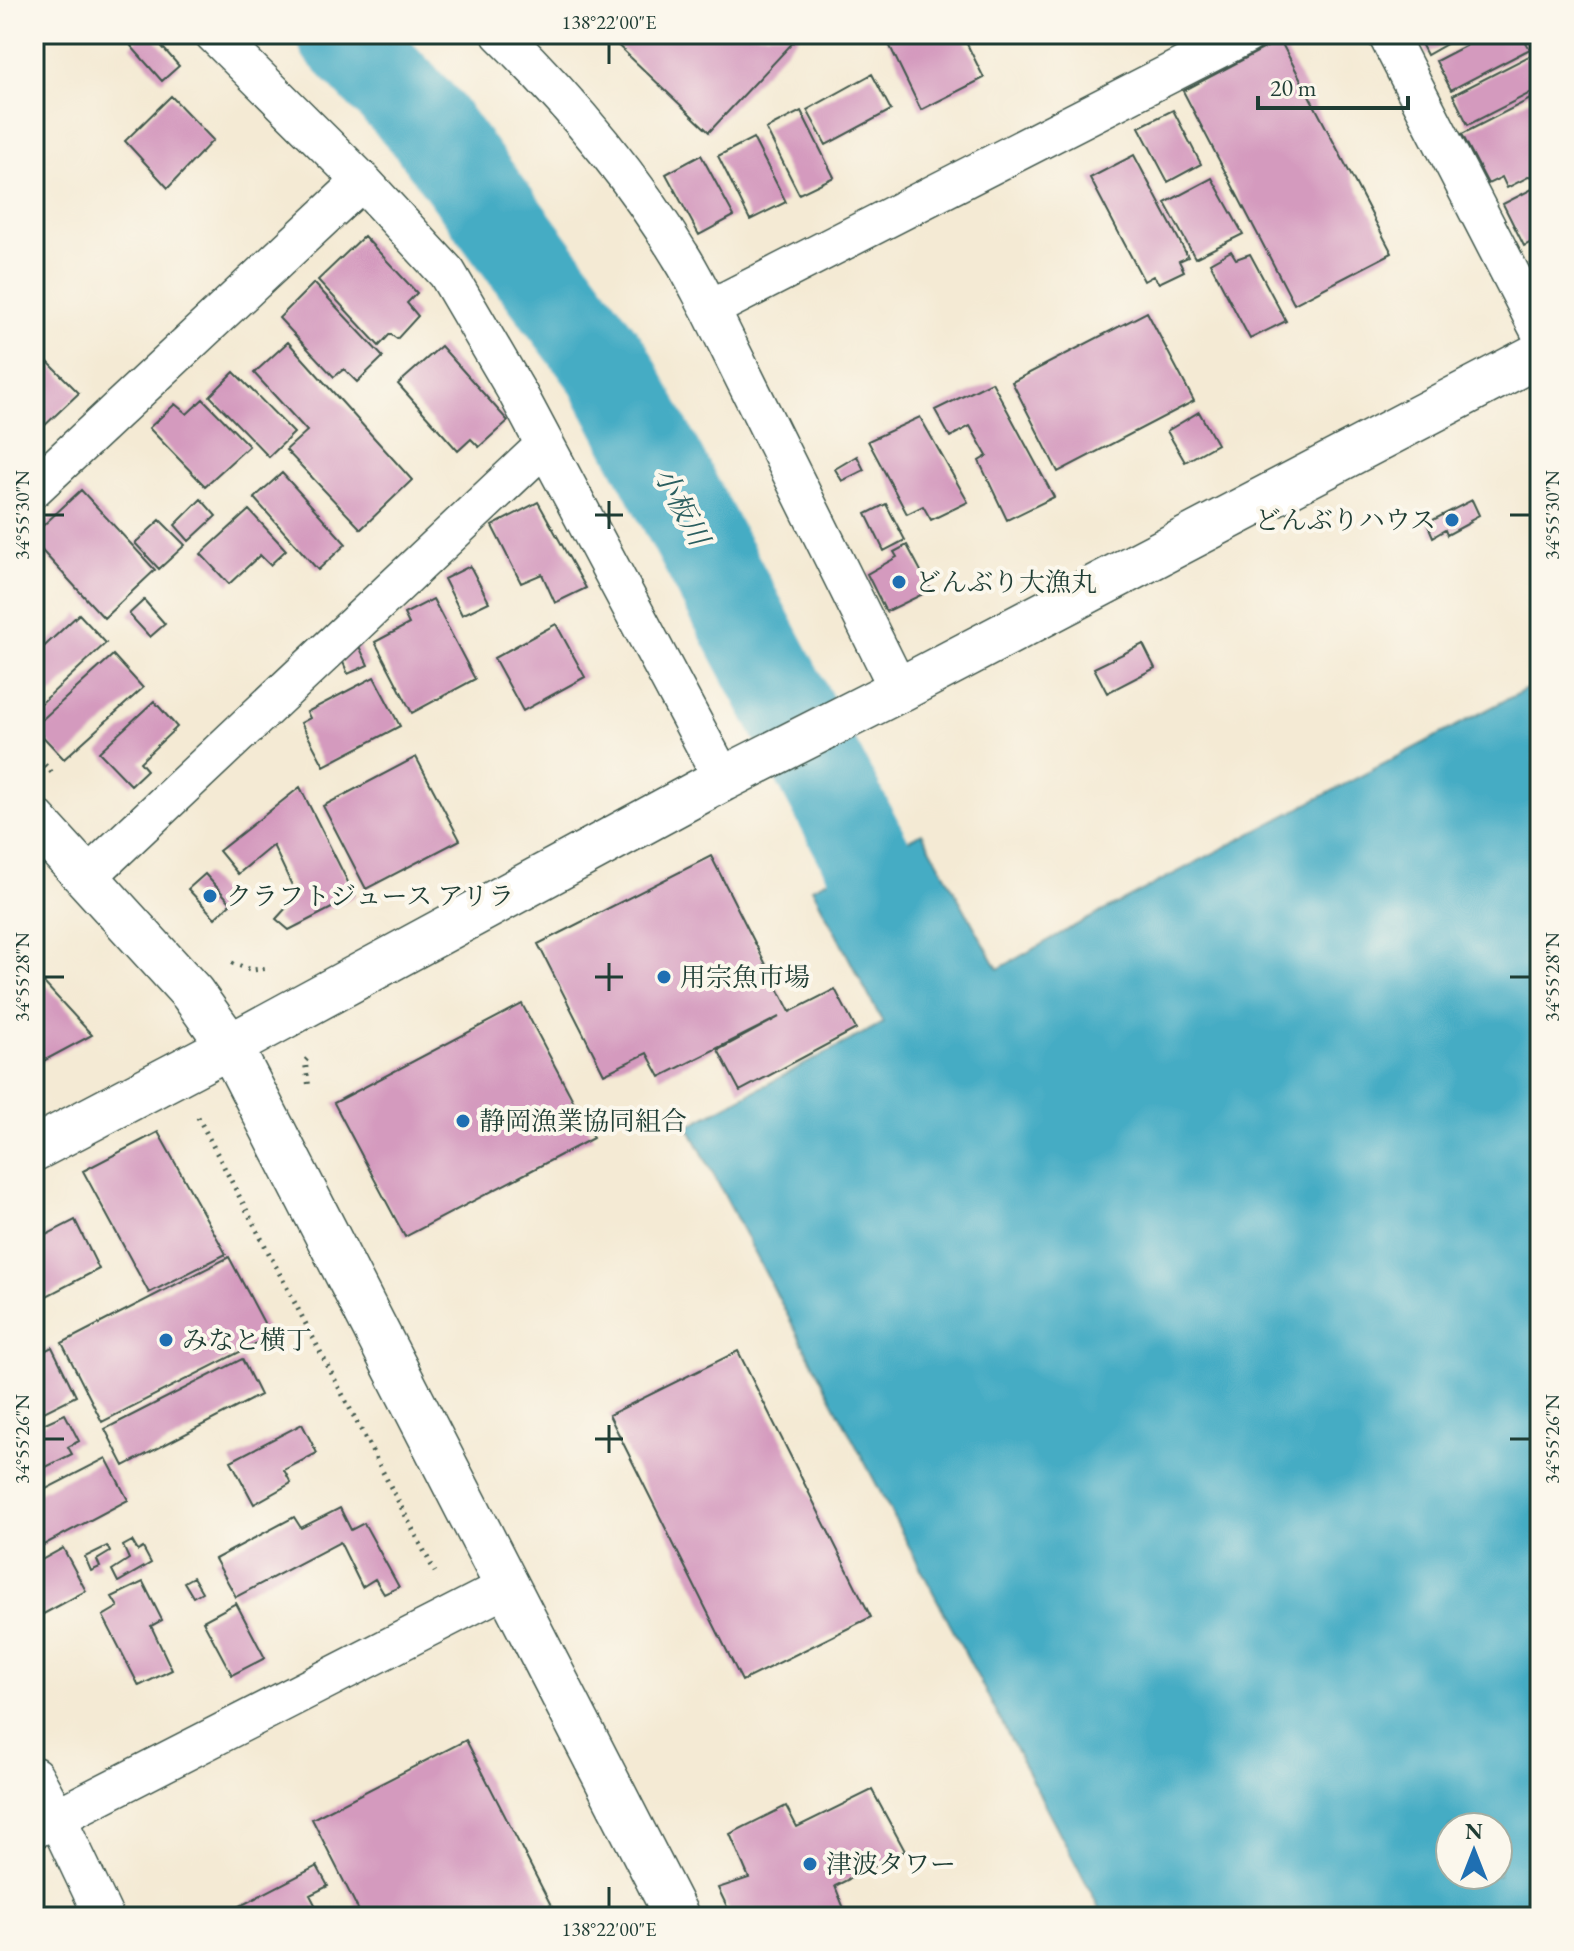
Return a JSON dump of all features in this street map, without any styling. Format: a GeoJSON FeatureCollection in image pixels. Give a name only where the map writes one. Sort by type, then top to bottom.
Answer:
{"type":"FeatureCollection","features":[{"type":"Feature","properties":{"kind":"street"},"geometry":{"type":"LineString","coordinates":[[214,34],[362,181],[447,273],[518,394],[729,776]]}},
{"type":"Feature","properties":{"kind":"street"},"geometry":{"type":"LineString","coordinates":[[710,309],[1247,34]]}},
{"type":"Feature","properties":{"kind":"street"},"geometry":{"type":"LineString","coordinates":[[1387,34],[1540,331]]}},
{"type":"Feature","properties":{"kind":"street"},"geometry":{"type":"LineString","coordinates":[[507,36],[625,174],[681,255],[710,309],[892,693]]}},
{"type":"Feature","properties":{"kind":"street"},"geometry":{"type":"LineString","coordinates":[[34,488],[362,181]]}},
{"type":"Feature","properties":{"kind":"street"},"geometry":{"type":"LineString","coordinates":[[34,1149],[729,776],[1540,354]]}},
{"type":"Feature","properties":{"kind":"street"},"geometry":{"type":"LineString","coordinates":[[86,878],[544,446]]}},
{"type":"Feature","properties":{"kind":"street"},"geometry":{"type":"LineString","coordinates":[[34,820],[192,993],[230,1046],[677,1917]]}},
{"type":"Feature","properties":{"kind":"street"},"geometry":{"type":"LineString","coordinates":[[45,1823],[507,1587]]}},
{"type":"Feature","properties":{"kind":"street"},"geometry":{"type":"LineString","coordinates":[[34,1776],[45,1823],[104,1917]]}},
{"type":"Feature","properties":{"kind":"path"},"geometry":{"type":"LineString","coordinates":[[34,753],[55,776]]}},
{"type":"Feature","properties":{"kind":"path"},"geometry":{"type":"LineString","coordinates":[[227,961],[252,970],[280,966]]}},
{"type":"Feature","properties":{"kind":"path"},"geometry":{"type":"LineString","coordinates":[[192,1105],[438,1577]]}},
{"type":"Feature","properties":{"kind":"water"},"geometry":{"type":"Polygon","coordinates":[[[1540,682],[1540,1917],[1104,1917],[688,1126],[883,1023],[812,888],[922,833],[998,969],[1540,682]]]}},
{"type":"Feature","properties":{"kind":"building"},"geometry":{"type":"Polygon","coordinates":[[[143,34],[151,34],[179,66],[162,81],[131,46],[143,34]]]}},
{"type":"Feature","properties":{"kind":"building"},"geometry":{"type":"Polygon","coordinates":[[[606,34],[801,34],[709,132],[606,34]]]}},
{"type":"Feature","properties":{"kind":"building"},"geometry":{"type":"Polygon","coordinates":[[[884,34],[962,34],[984,78],[921,110],[884,34]]]}},
{"type":"Feature","properties":{"kind":"building"},"geometry":{"type":"Polygon","coordinates":[[[1416,34],[1464,34],[1427,55],[1416,34]]]}},
{"type":"Feature","properties":{"kind":"building"},"geometry":{"type":"Polygon","coordinates":[[[1488,34],[1521,34],[1530,49],[1451,90],[1436,61],[1488,34]]]}},
{"type":"Feature","properties":{"kind":"building"},"geometry":{"type":"Polygon","coordinates":[[[1280,40],[1392,253],[1294,304],[1183,91],[1280,40]]]}},
{"type":"Feature","properties":{"kind":"building"},"geometry":{"type":"Polygon","coordinates":[[[1531,55],[1540,73],[1540,88],[1468,125],[1453,95],[1531,55]]]}},
{"type":"Feature","properties":{"kind":"building"},"geometry":{"type":"Polygon","coordinates":[[[872,74],[891,110],[826,145],[807,110],[872,74]]]}},
{"type":"Feature","properties":{"kind":"building"},"geometry":{"type":"Polygon","coordinates":[[[1540,94],[1540,171],[1507,188],[1502,177],[1488,184],[1462,134],[1540,94]]]}},
{"type":"Feature","properties":{"kind":"building"},"geometry":{"type":"Polygon","coordinates":[[[171,96],[213,140],[168,188],[125,141],[171,96]]]}},
{"type":"Feature","properties":{"kind":"building"},"geometry":{"type":"Polygon","coordinates":[[[1173,110],[1201,164],[1168,182],[1139,127],[1173,110]]]}},
{"type":"Feature","properties":{"kind":"building"},"geometry":{"type":"Polygon","coordinates":[[[801,111],[834,177],[799,194],[766,129],[801,111]]]}},
{"type":"Feature","properties":{"kind":"building"},"geometry":{"type":"Polygon","coordinates":[[[753,138],[786,202],[750,220],[718,156],[753,138]]]}},
{"type":"Feature","properties":{"kind":"building"},"geometry":{"type":"Polygon","coordinates":[[[701,155],[734,216],[699,235],[666,174],[701,155]]]}},
{"type":"Feature","properties":{"kind":"building"},"geometry":{"type":"Polygon","coordinates":[[[1134,155],[1188,257],[1179,261],[1184,271],[1159,283],[1153,276],[1144,281],[1090,178],[1134,155]]]}},
{"type":"Feature","properties":{"kind":"building"},"geometry":{"type":"Polygon","coordinates":[[[1212,178],[1243,234],[1195,258],[1165,203],[1212,178]]]}},
{"type":"Feature","properties":{"kind":"building"},"geometry":{"type":"Polygon","coordinates":[[[1540,185],[1540,238],[1524,246],[1503,204],[1540,185]]]}},
{"type":"Feature","properties":{"kind":"building"},"geometry":{"type":"Polygon","coordinates":[[[364,236],[417,293],[407,303],[418,316],[397,339],[390,334],[379,346],[318,280],[364,236]]]}},
{"type":"Feature","properties":{"kind":"building"},"geometry":{"type":"Polygon","coordinates":[[[1231,251],[1236,259],[1250,254],[1286,321],[1250,339],[1210,263],[1231,251]]]}},
{"type":"Feature","properties":{"kind":"building"},"geometry":{"type":"Polygon","coordinates":[[[314,283],[383,357],[357,382],[344,369],[334,377],[279,318],[314,283]]]}},
{"type":"Feature","properties":{"kind":"building"},"geometry":{"type":"Polygon","coordinates":[[[1147,312],[1194,401],[1058,472],[1012,382],[1147,312]]]}},
{"type":"Feature","properties":{"kind":"building"},"geometry":{"type":"Polygon","coordinates":[[[288,342],[412,480],[361,529],[286,450],[307,431],[254,373],[288,342]]]}},
{"type":"Feature","properties":{"kind":"building"},"geometry":{"type":"Polygon","coordinates":[[[441,346],[508,421],[479,447],[471,439],[458,451],[398,384],[441,346]]]}},
{"type":"Feature","properties":{"kind":"building"},"geometry":{"type":"Polygon","coordinates":[[[34,348],[79,393],[41,429],[34,421],[34,348]]]}},
{"type":"Feature","properties":{"kind":"building"},"geometry":{"type":"Polygon","coordinates":[[[234,372],[294,433],[269,457],[210,396],[234,372]]]}},
{"type":"Feature","properties":{"kind":"building"},"geometry":{"type":"Polygon","coordinates":[[[992,382],[1054,497],[1007,520],[979,461],[987,456],[970,426],[950,437],[935,410],[992,382]]]}},
{"type":"Feature","properties":{"kind":"building"},"geometry":{"type":"Polygon","coordinates":[[[203,399],[249,446],[205,486],[149,428],[175,404],[187,414],[203,399]]]}},
{"type":"Feature","properties":{"kind":"building"},"geometry":{"type":"Polygon","coordinates":[[[1199,412],[1217,444],[1185,462],[1167,431],[1199,412]]]}},
{"type":"Feature","properties":{"kind":"building"},"geometry":{"type":"Polygon","coordinates":[[[920,417],[968,502],[931,520],[923,506],[907,514],[868,441],[920,417]]]}},
{"type":"Feature","properties":{"kind":"building"},"geometry":{"type":"Polygon","coordinates":[[[857,456],[864,470],[842,481],[835,469],[857,456]]]}},
{"type":"Feature","properties":{"kind":"building"},"geometry":{"type":"Polygon","coordinates":[[[282,473],[346,544],[318,570],[254,498],[282,473]]]}},
{"type":"Feature","properties":{"kind":"building"},"geometry":{"type":"Polygon","coordinates":[[[81,490],[155,570],[104,618],[34,542],[34,534],[81,490]]]}},
{"type":"Feature","properties":{"kind":"building"},"geometry":{"type":"Polygon","coordinates":[[[201,499],[216,516],[189,541],[175,525],[201,499]]]}},
{"type":"Feature","properties":{"kind":"building"},"geometry":{"type":"Polygon","coordinates":[[[1472,500],[1479,515],[1447,535],[1445,530],[1433,537],[1427,523],[1472,500]]]}},
{"type":"Feature","properties":{"kind":"building"},"geometry":{"type":"Polygon","coordinates":[[[538,502],[586,588],[555,603],[542,574],[521,583],[492,526],[538,502]]]}},
{"type":"Feature","properties":{"kind":"building"},"geometry":{"type":"Polygon","coordinates":[[[886,504],[905,540],[884,551],[866,514],[886,504]]]}},
{"type":"Feature","properties":{"kind":"building"},"geometry":{"type":"Polygon","coordinates":[[[249,510],[286,550],[270,565],[260,555],[229,584],[201,554],[249,510]]]}},
{"type":"Feature","properties":{"kind":"building"},"geometry":{"type":"Polygon","coordinates":[[[160,520],[185,545],[159,569],[135,543],[160,520]]]}},
{"type":"Feature","properties":{"kind":"building","name":"どんぶり大漁丸"},"geometry":{"type":"Polygon","coordinates":[[[907,545],[931,590],[886,612],[867,574],[897,557],[894,552],[907,545]]]}},
{"type":"Feature","properties":{"kind":"building"},"geometry":{"type":"Polygon","coordinates":[[[470,566],[489,602],[462,615],[444,579],[470,566]]]}},
{"type":"Feature","properties":{"kind":"building"},"geometry":{"type":"Polygon","coordinates":[[[433,599],[475,679],[412,713],[375,642],[409,624],[404,614],[433,599]]]}},
{"type":"Feature","properties":{"kind":"building"},"geometry":{"type":"Polygon","coordinates":[[[144,600],[165,624],[150,637],[129,614],[144,600]]]}},
{"type":"Feature","properties":{"kind":"building"},"geometry":{"type":"Polygon","coordinates":[[[79,614],[106,643],[34,710],[34,656],[79,614]]]}},
{"type":"Feature","properties":{"kind":"building"},"geometry":{"type":"Polygon","coordinates":[[[556,624],[585,677],[523,711],[494,658],[556,624]]]}},
{"type":"Feature","properties":{"kind":"building"},"geometry":{"type":"Polygon","coordinates":[[[358,644],[368,665],[348,674],[339,653],[358,644]]]}},
{"type":"Feature","properties":{"kind":"building"},"geometry":{"type":"Polygon","coordinates":[[[1143,644],[1155,668],[1107,693],[1094,668],[1143,644]]]}},
{"type":"Feature","properties":{"kind":"building"},"geometry":{"type":"Polygon","coordinates":[[[113,655],[143,688],[64,759],[34,727],[113,655]]]}},
{"type":"Feature","properties":{"kind":"building"},"geometry":{"type":"Polygon","coordinates":[[[374,677],[400,726],[324,766],[301,723],[310,718],[307,712],[374,677]]]}},
{"type":"Feature","properties":{"kind":"building"},"geometry":{"type":"Polygon","coordinates":[[[154,701],[177,727],[140,762],[147,770],[131,785],[99,752],[154,701]]]}},
{"type":"Feature","properties":{"kind":"building"},"geometry":{"type":"Polygon","coordinates":[[[416,757],[460,840],[366,889],[323,806],[416,757]]]}},
{"type":"Feature","properties":{"kind":"building"},"geometry":{"type":"Polygon","coordinates":[[[300,787],[355,896],[289,930],[276,919],[297,896],[273,845],[238,874],[219,851],[300,787]]]}},
{"type":"Feature","properties":{"kind":"building","name":"用宗魚市場"},"geometry":{"type":"Polygon","coordinates":[[[711,856],[790,1012],[835,989],[856,1029],[740,1091],[718,1050],[779,1017],[660,1077],[647,1053],[604,1074],[538,944],[711,856]]]}},
{"type":"Feature","properties":{"kind":"building","name":"クラフトジュース アリラ"},"geometry":{"type":"Polygon","coordinates":[[[205,874],[231,903],[215,918],[188,889],[205,874]]]}},
{"type":"Feature","properties":{"kind":"building"},"geometry":{"type":"Polygon","coordinates":[[[34,972],[92,1035],[34,1066],[34,972]]]}},
{"type":"Feature","properties":{"kind":"building","name":"静岡漁業協同組合"},"geometry":{"type":"Polygon","coordinates":[[[522,1004],[593,1138],[405,1237],[334,1103],[522,1004]]]}},
{"type":"Feature","properties":{"kind":"building","name":"みなと横丁"},"geometry":{"type":"Polygon","coordinates":[[[158,1132],[226,1254],[149,1293],[83,1171],[158,1132]]]}},
{"type":"Feature","properties":{"kind":"building"},"geometry":{"type":"Polygon","coordinates":[[[75,1220],[99,1269],[41,1299],[34,1285],[34,1241],[75,1220]]]}},
{"type":"Feature","properties":{"kind":"building","name":"みなと横丁"},"geometry":{"type":"Polygon","coordinates":[[[229,1257],[271,1336],[102,1422],[62,1343],[229,1257]]]}},
{"type":"Feature","properties":{"kind":"building"},"geometry":{"type":"Polygon","coordinates":[[[52,1347],[76,1396],[34,1417],[34,1356],[52,1347]]]}},
{"type":"Feature","properties":{"kind":"building"},"geometry":{"type":"Polygon","coordinates":[[[738,1351],[871,1617],[742,1681],[609,1415],[738,1351]]]}},
{"type":"Feature","properties":{"kind":"building"},"geometry":{"type":"Polygon","coordinates":[[[242,1359],[260,1395],[124,1466],[105,1429],[242,1359]]]}},
{"type":"Feature","properties":{"kind":"building"},"geometry":{"type":"Polygon","coordinates":[[[65,1414],[79,1441],[68,1447],[72,1454],[34,1473],[34,1428],[65,1414]]]}},
{"type":"Feature","properties":{"kind":"building"},"geometry":{"type":"Polygon","coordinates":[[[302,1424],[317,1453],[284,1470],[291,1483],[254,1504],[231,1461],[302,1424]]]}},
{"type":"Feature","properties":{"kind":"building"},"geometry":{"type":"Polygon","coordinates":[[[106,1458],[128,1500],[34,1550],[34,1495],[106,1458]]]}},
{"type":"Feature","properties":{"kind":"building"},"geometry":{"type":"Polygon","coordinates":[[[340,1508],[351,1530],[364,1523],[399,1587],[384,1594],[375,1579],[362,1587],[340,1542],[236,1597],[215,1559],[294,1517],[301,1528],[340,1508]]]}},
{"type":"Feature","properties":{"kind":"building"},"geometry":{"type":"Polygon","coordinates":[[[132,1541],[138,1551],[143,1548],[151,1563],[118,1582],[112,1570],[129,1559],[123,1546],[132,1541]]]}},
{"type":"Feature","properties":{"kind":"building"},"geometry":{"type":"Polygon","coordinates":[[[107,1546],[110,1552],[97,1560],[100,1567],[91,1571],[85,1557],[107,1546]]]}},
{"type":"Feature","properties":{"kind":"building"},"geometry":{"type":"Polygon","coordinates":[[[63,1548],[86,1591],[34,1619],[34,1564],[63,1548]]]}},
{"type":"Feature","properties":{"kind":"building"},"geometry":{"type":"Polygon","coordinates":[[[193,1577],[202,1592],[193,1597],[184,1582],[193,1577]]]}},
{"type":"Feature","properties":{"kind":"building"},"geometry":{"type":"Polygon","coordinates":[[[143,1582],[162,1620],[151,1626],[172,1670],[139,1686],[103,1616],[118,1607],[112,1597],[143,1582]]]}},
{"type":"Feature","properties":{"kind":"building"},"geometry":{"type":"Polygon","coordinates":[[[236,1603],[265,1658],[232,1675],[203,1621],[236,1603]]]}},
{"type":"Feature","properties":{"kind":"building"},"geometry":{"type":"Polygon","coordinates":[[[466,1740],[557,1917],[362,1917],[312,1819],[466,1740]]]}},
{"type":"Feature","properties":{"kind":"building","name":"津波タワー"},"geometry":{"type":"Polygon","coordinates":[[[872,1790],[905,1851],[835,1886],[847,1916],[758,1917],[755,1908],[732,1917],[718,1888],[749,1878],[730,1834],[786,1806],[797,1827],[872,1790]]]}},
{"type":"Feature","properties":{"kind":"building"},"geometry":{"type":"Polygon","coordinates":[[[317,1866],[328,1886],[310,1895],[321,1916],[219,1917],[317,1866]]]}},
{"type":"Feature","properties":{"kind":"waterway","name":"小板川"},"geometry":{"type":"LineString","coordinates":[[342,34],[425,121],[608,367],[927,971]]}},
{"type":"Feature","properties":{"kind":"place","name":"どんぶりハウス"},"geometry":{"type":"Point","coordinates":[1452,520]}},
{"type":"Feature","properties":{"kind":"place","name":"どんぶり大漁丸"},"geometry":{"type":"Point","coordinates":[899,582]}},
{"type":"Feature","properties":{"kind":"place","name":"クラフトジュース アリラ"},"geometry":{"type":"Point","coordinates":[210,896]}},
{"type":"Feature","properties":{"kind":"place","name":"用宗魚市場"},"geometry":{"type":"Point","coordinates":[664,977]}},
{"type":"Feature","properties":{"kind":"place","name":"静岡漁業協同組合"},"geometry":{"type":"Point","coordinates":[463,1121]}},
{"type":"Feature","properties":{"kind":"place","name":"みなと横丁"},"geometry":{"type":"Point","coordinates":[166,1340]}},
{"type":"Feature","properties":{"kind":"place","name":"津波タワー"},"geometry":{"type":"Point","coordinates":[810,1864]}}]}
